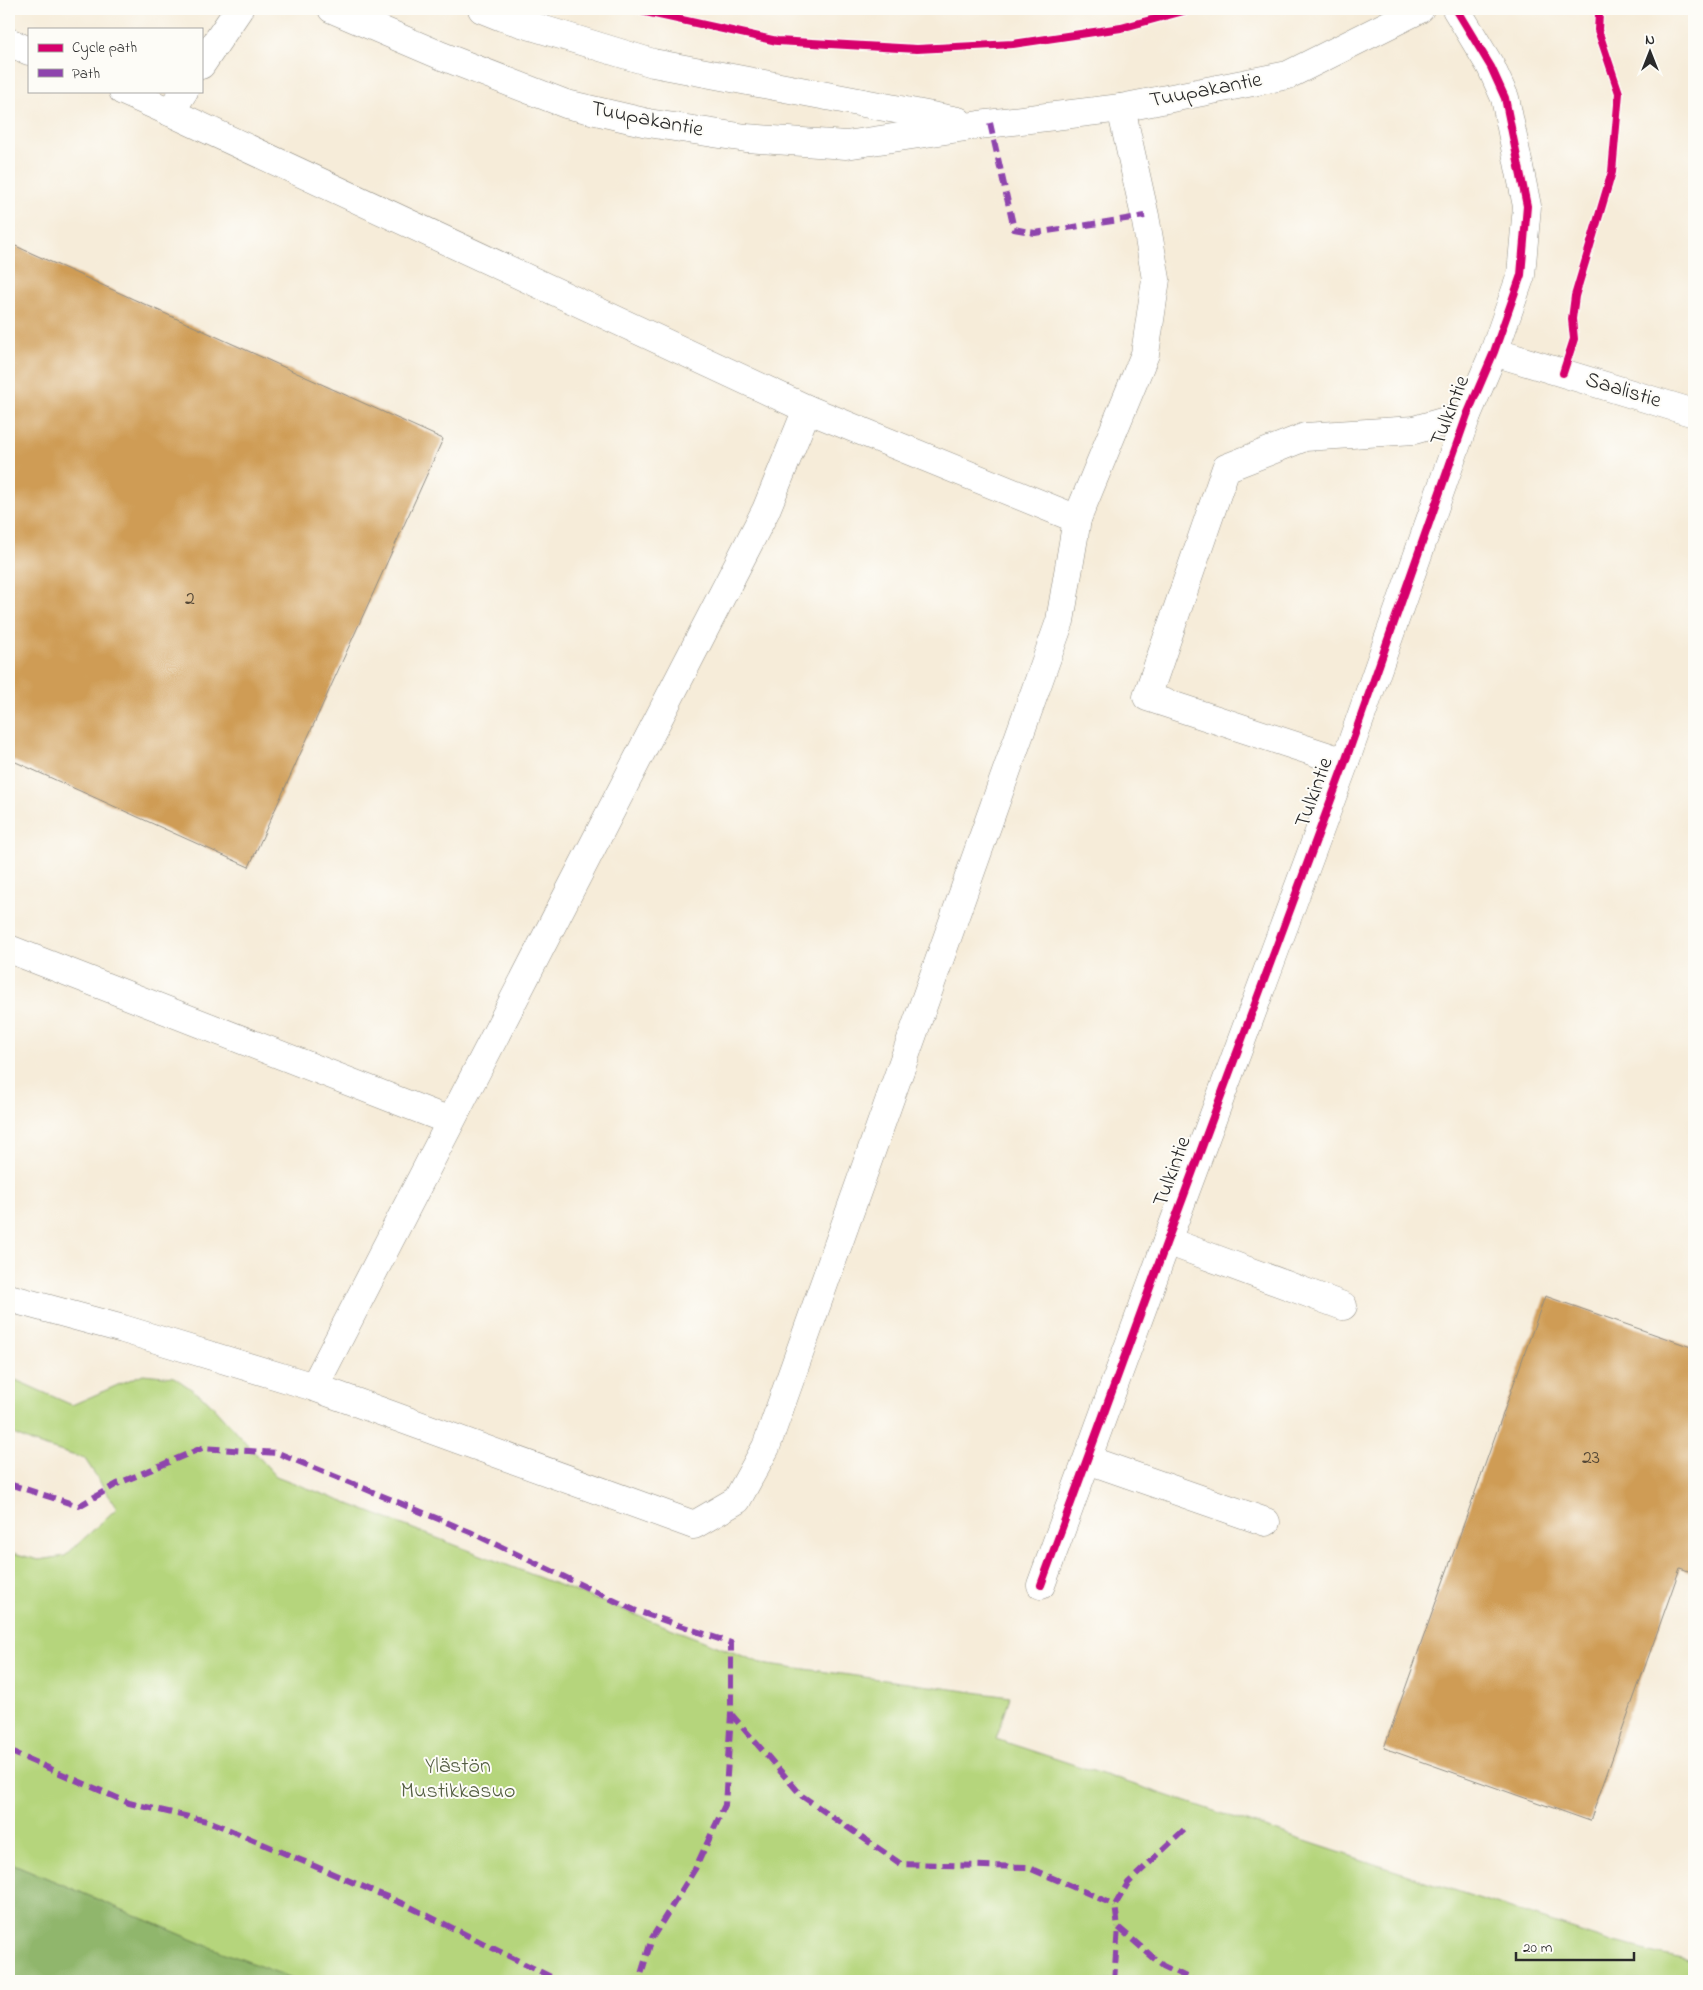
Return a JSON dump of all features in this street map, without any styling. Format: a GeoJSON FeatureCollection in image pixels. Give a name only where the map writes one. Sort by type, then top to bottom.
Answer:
{"type":"FeatureCollection","features":[{"type":"Feature","properties":{"kind":"street"},"geometry":{"type":"LineString","coordinates":[[202,64],[239,9]]}},
{"type":"Feature","properties":{"kind":"street","name":"Tuupakantie"},"geometry":{"type":"LineString","coordinates":[[332,9],[442,56],[566,104],[648,124],[746,138],[846,145],[979,125],[1121,108],[1288,75],[1420,9]]}},
{"type":"Feature","properties":{"kind":"street","name":"Tuupakantie"},"geometry":{"type":"LineString","coordinates":[[482,9],[502,17],[653,63],[979,125]]}},
{"type":"Feature","properties":{"kind":"street","name":"Tulkintie"},"geometry":{"type":"LineString","coordinates":[[1041,1586],[1166,1241],[1345,762],[1467,415],[1494,352],[1521,275],[1527,206],[1505,98],[1491,66],[1456,9]]}},
{"type":"Feature","properties":{"kind":"street"},"geometry":{"type":"LineString","coordinates":[[9,42],[28,51]]}},
{"type":"Feature","properties":{"kind":"street"},"geometry":{"type":"LineString","coordinates":[[128,92],[177,101],[807,410],[1077,519]]}},
{"type":"Feature","properties":{"kind":"street"},"geometry":{"type":"LineString","coordinates":[[9,1298],[123,1329],[314,1387],[694,1525],[737,1500],[766,1447],[1057,631],[1077,519],[1145,354],[1156,279],[1145,216],[1121,108]]}},
{"type":"Feature","properties":{"kind":"street","name":"Saalistie"},"geometry":{"type":"LineString","coordinates":[[1494,352],[1694,413]]}},
{"type":"Feature","properties":{"kind":"street"},"geometry":{"type":"LineString","coordinates":[[314,1387],[766,510],[807,410]]}},
{"type":"Feature","properties":{"kind":"street"},"geometry":{"type":"LineString","coordinates":[[1345,762],[1147,697],[1226,468],[1305,437],[1414,430],[1467,415]]}},
{"type":"Feature","properties":{"kind":"street"},"geometry":{"type":"LineString","coordinates":[[9,949],[450,1121]]}},
{"type":"Feature","properties":{"kind":"street"},"geometry":{"type":"LineString","coordinates":[[1166,1241],[1343,1306]]}},
{"type":"Feature","properties":{"kind":"street"},"geometry":{"type":"LineString","coordinates":[[1088,1460],[1266,1522]]}},
{"type":"Feature","properties":{"kind":"green space","name":"Ylästön Mustikkasuo"},"geometry":{"type":"Polygon","coordinates":[[[143,1374],[174,1377],[207,1400],[276,1476],[761,1663],[1010,1697],[996,1739],[1614,1943],[1694,1962],[1694,1981],[214,1981],[219,1951],[9,1862],[9,1552],[39,1560],[65,1556],[117,1508],[85,1459],[34,1443],[9,1432],[9,1377],[72,1405],[143,1374]]]}},
{"type":"Feature","properties":{"kind":"green space"},"geometry":{"type":"Polygon","coordinates":[[[9,1862],[220,1951],[300,1981],[9,1981],[9,1862]]]}},
{"type":"Feature","properties":{"kind":"building"},"geometry":{"type":"Polygon","coordinates":[[[9,243],[443,439],[249,867],[9,759],[9,243]]]}},
{"type":"Feature","properties":{"kind":"building"},"geometry":{"type":"Polygon","coordinates":[[[1545,1296],[1694,1348],[1694,1573],[1680,1568],[1590,1821],[1384,1748],[1545,1296]]]}},
{"type":"Feature","properties":{"kind":"marked path"},"geometry":{"type":"LineString","coordinates":[[990,123],[1014,229],[1035,233],[1145,216]]}},
{"type":"Feature","properties":{"kind":"marked path"},"geometry":{"type":"LineString","coordinates":[[9,1484],[79,1506],[117,1484],[202,1448],[278,1453],[470,1532],[634,1610],[731,1643],[731,1714],[725,1805],[695,1869],[652,1938],[639,1981]]}},
{"type":"Feature","properties":{"kind":"marked path"},"geometry":{"type":"LineString","coordinates":[[731,1714],[802,1796],[901,1864],[1027,1867],[1115,1905]]}},
{"type":"Feature","properties":{"kind":"marked path"},"geometry":{"type":"LineString","coordinates":[[9,1751],[129,1803],[211,1822],[406,1905],[559,1981]]}},
{"type":"Feature","properties":{"kind":"marked path"},"geometry":{"type":"LineString","coordinates":[[1184,1830],[1128,1883],[1115,1905],[1118,1927],[1163,1966],[1195,1981]]}},
{"type":"Feature","properties":{"kind":"marked path"},"geometry":{"type":"LineString","coordinates":[[1114,1981],[1118,1927]]}},
{"type":"Feature","properties":{"kind":"cycle path"},"geometry":{"type":"LineString","coordinates":[[632,9],[777,41],[917,49],[1013,44],[1121,28],[1191,9]]}},
{"type":"Feature","properties":{"kind":"cycle path"},"geometry":{"type":"LineString","coordinates":[[1041,1585],[1345,762],[1467,415],[1494,352],[1521,275],[1527,206],[1505,98],[1491,67],[1456,9]]}},
{"type":"Feature","properties":{"kind":"cycle path"},"geometry":{"type":"LineString","coordinates":[[1563,373],[1574,339],[1572,319],[1575,296],[1612,172],[1619,93],[1598,30],[1599,14]]}}]}
